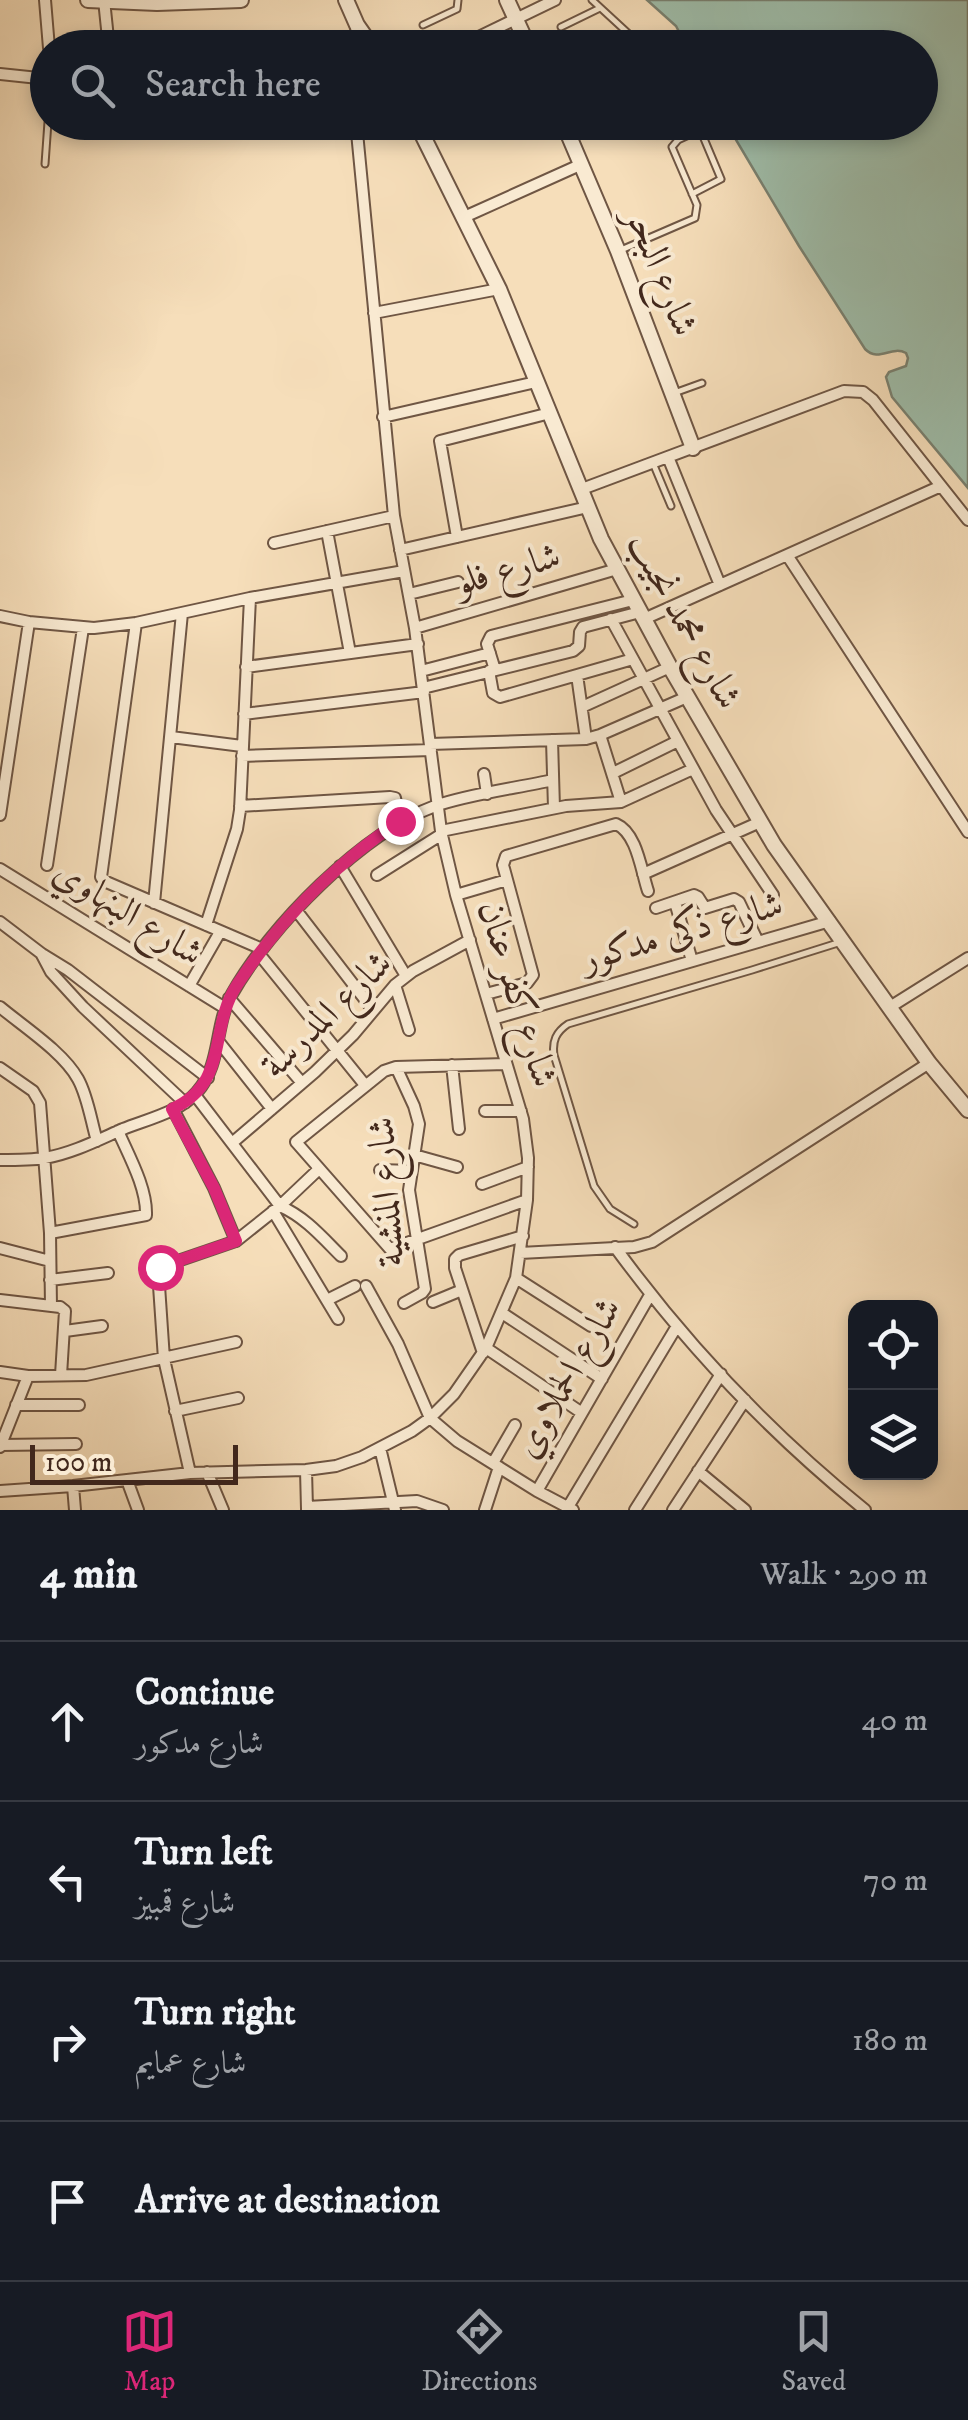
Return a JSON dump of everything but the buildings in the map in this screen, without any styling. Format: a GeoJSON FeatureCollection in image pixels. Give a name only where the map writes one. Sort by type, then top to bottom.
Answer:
{"type":"FeatureCollection","features":[{"type":"Feature","properties":{"kind":"street"},"geometry":{"type":"LineString","coordinates":[[46,0],[48,30]]}},
{"type":"Feature","properties":{"kind":"street"},"geometry":{"type":"LineString","coordinates":[[88,0],[241,0]]}},
{"type":"Feature","properties":{"kind":"street"},"geometry":{"type":"LineString","coordinates":[[104,0],[106,30]]}},
{"type":"Feature","properties":{"kind":"street"},"geometry":{"type":"LineString","coordinates":[[346,0],[360,30]]}},
{"type":"Feature","properties":{"kind":"street"},"geometry":{"type":"LineString","coordinates":[[507,0],[521,30]]}},
{"type":"Feature","properties":{"kind":"street"},"geometry":{"type":"LineString","coordinates":[[491,30],[555,0]]}},
{"type":"Feature","properties":{"kind":"street"},"geometry":{"type":"LineString","coordinates":[[356,30],[357,25]]}},
{"type":"Feature","properties":{"kind":"street"},"geometry":{"type":"LineString","coordinates":[[0,74],[30,77]]}},
{"type":"Feature","properties":{"kind":"street","name":"شارع كفر عنان"},"geometry":{"type":"LineString","coordinates":[[0,1491],[190,1473],[306,1470],[336,1466],[380,1448],[430,1418],[462,1384],[484,1351],[516,1278],[528,1167],[521,1111],[456,896],[441,833],[418,644],[394,516],[358,140]]}},
{"type":"Feature","properties":{"kind":"street","name":"شارع محمد نجيب"},"geometry":{"type":"LineString","coordinates":[[425,140],[499,289],[617,569],[670,667],[774,845],[929,1063],[968,1110]]}},
{"type":"Feature","properties":{"kind":"street","name":"شارع البحر"},"geometry":{"type":"LineString","coordinates":[[571,140],[694,448]]}},
{"type":"Feature","properties":{"kind":"street"},"geometry":{"type":"LineString","coordinates":[[462,218],[582,164]]}},
{"type":"Feature","properties":{"kind":"street"},"geometry":{"type":"LineString","coordinates":[[374,314],[499,289]]}},
{"type":"Feature","properties":{"kind":"street"},"geometry":{"type":"LineString","coordinates":[[383,418],[536,382]]}},
{"type":"Feature","properties":{"kind":"street"},"geometry":{"type":"LineString","coordinates":[[582,490],[844,391],[857,391],[873,400],[968,520]]}},
{"type":"Feature","properties":{"kind":"street"},"geometry":{"type":"LineString","coordinates":[[457,537],[439,444],[442,438],[550,412]]}},
{"type":"Feature","properties":{"kind":"street"},"geometry":{"type":"LineString","coordinates":[[668,457],[720,585]]}},
{"type":"Feature","properties":{"kind":"street"},"geometry":{"type":"LineString","coordinates":[[244,714],[424,690],[577,650],[583,627],[720,585],[941,486]]}},
{"type":"Feature","properties":{"kind":"street"},"geometry":{"type":"LineString","coordinates":[[400,550],[588,506]]}},
{"type":"Feature","properties":{"kind":"street"},"geometry":{"type":"LineString","coordinates":[[274,543],[394,516]]}},
{"type":"Feature","properties":{"kind":"street"},"geometry":{"type":"LineString","coordinates":[[327,531],[350,653]]}},
{"type":"Feature","properties":{"kind":"street"},"geometry":{"type":"LineString","coordinates":[[787,554],[966,826]]}},
{"type":"Feature","properties":{"kind":"street","name":"شارع فلو"},"geometry":{"type":"LineString","coordinates":[[415,628],[617,569]]}},
{"type":"Feature","properties":{"kind":"street"},"geometry":{"type":"LineString","coordinates":[[0,616],[83,628],[136,623],[404,571]]}},
{"type":"Feature","properties":{"kind":"street"},"geometry":{"type":"LineString","coordinates":[[409,594],[458,582]]}},
{"type":"Feature","properties":{"kind":"street"},"geometry":{"type":"LineString","coordinates":[[206,925],[237,828],[240,806],[250,598]]}},
{"type":"Feature","properties":{"kind":"street"},"geometry":{"type":"LineString","coordinates":[[633,659],[500,697],[493,693],[487,644],[491,636],[639,610]]}},
{"type":"Feature","properties":{"kind":"street"},"geometry":{"type":"LineString","coordinates":[[154,904],[182,612]]}},
{"type":"Feature","properties":{"kind":"street"},"geometry":{"type":"LineString","coordinates":[[611,619],[693,768],[773,894]]}},
{"type":"Feature","properties":{"kind":"street"},"geometry":{"type":"LineString","coordinates":[[0,815],[29,622]]}},
{"type":"Feature","properties":{"kind":"street"},"geometry":{"type":"LineString","coordinates":[[136,623],[100,877],[260,952],[365,1086]]}},
{"type":"Feature","properties":{"kind":"street"},"geometry":{"type":"LineString","coordinates":[[47,864],[83,628]]}},
{"type":"Feature","properties":{"kind":"street"},"geometry":{"type":"LineString","coordinates":[[246,667],[418,644]]}},
{"type":"Feature","properties":{"kind":"street"},"geometry":{"type":"LineString","coordinates":[[422,671],[490,654]]}},
{"type":"Feature","properties":{"kind":"street"},"geometry":{"type":"LineString","coordinates":[[582,707],[670,667]]}},
{"type":"Feature","properties":{"kind":"street"},"geometry":{"type":"LineString","coordinates":[[577,675],[586,739]]}},
{"type":"Feature","properties":{"kind":"street"},"geometry":{"type":"LineString","coordinates":[[170,736],[242,751],[586,739],[687,697]]}},
{"type":"Feature","properties":{"kind":"street"},"geometry":{"type":"LineString","coordinates":[[600,735],[622,802]]}},
{"type":"Feature","properties":{"kind":"street"},"geometry":{"type":"LineString","coordinates":[[552,740],[554,808]]}},
{"type":"Feature","properties":{"kind":"street"},"geometry":{"type":"LineString","coordinates":[[612,773],[678,741]]}},
{"type":"Feature","properties":{"kind":"street"},"geometry":{"type":"LineString","coordinates":[[377,874],[441,833],[554,808],[622,802],[693,768]]}},
{"type":"Feature","properties":{"kind":"street"},"geometry":{"type":"LineString","coordinates":[[484,774],[486,794]]}},
{"type":"Feature","properties":{"kind":"street"},"geometry":{"type":"LineString","coordinates":[[0,1160],[45,1158],[72,1151],[185,1104],[208,1078],[227,1003],[260,952],[340,866],[400,821],[438,805],[553,780]]}},
{"type":"Feature","properties":{"kind":"street"},"geometry":{"type":"LineString","coordinates":[[240,806],[390,797],[396,798],[400,821]]}},
{"type":"Feature","properties":{"kind":"street"},"geometry":{"type":"LineString","coordinates":[[643,874],[760,822]]}},
{"type":"Feature","properties":{"kind":"street"},"geometry":{"type":"LineString","coordinates":[[486,994],[527,983],[532,975],[503,863],[506,856],[616,824],[629,832],[648,891]]}},
{"type":"Feature","properties":{"kind":"street"},"geometry":{"type":"LineString","coordinates":[[340,866],[406,976]]}},
{"type":"Feature","properties":{"kind":"street","name":"شارع البنهاوي"},"geometry":{"type":"LineString","coordinates":[[0,869],[189,986],[227,1003],[302,1084]]}},
{"type":"Feature","properties":{"kind":"street"},"geometry":{"type":"LineString","coordinates":[[456,896],[507,880]]}},
{"type":"Feature","properties":{"kind":"street"},"geometry":{"type":"LineString","coordinates":[[656,908],[695,896],[702,908],[737,900],[758,942]]}},
{"type":"Feature","properties":{"kind":"street"},"geometry":{"type":"LineString","coordinates":[[675,902],[692,961]]}},
{"type":"Feature","properties":{"kind":"street"},"geometry":{"type":"LineString","coordinates":[[296,910],[373,1010]]}},
{"type":"Feature","properties":{"kind":"street","name":"شارع ذكى مدكور"},"geometry":{"type":"LineString","coordinates":[[493,1018],[830,921]]}},
{"type":"Feature","properties":{"kind":"street"},"geometry":{"type":"LineString","coordinates":[[0,922],[208,1078]]}},
{"type":"Feature","properties":{"kind":"street"},"geometry":{"type":"LineString","coordinates":[[189,986],[220,932]]}},
{"type":"Feature","properties":{"kind":"street","name":"شارع المدرسة"},"geometry":{"type":"LineString","coordinates":[[232,1142],[302,1084],[394,985],[470,940]]}},
{"type":"Feature","properties":{"kind":"street"},"geometry":{"type":"LineString","coordinates":[[42,954],[50,972],[82,1008],[185,1104]]}},
{"type":"Feature","properties":{"kind":"street"},"geometry":{"type":"LineString","coordinates":[[890,1007],[968,958]]}},
{"type":"Feature","properties":{"kind":"street"},"geometry":{"type":"LineString","coordinates":[[394,985],[409,1030]]}},
{"type":"Feature","properties":{"kind":"street"},"geometry":{"type":"LineString","coordinates":[[0,1007],[76,1075],[97,1141]]}},
{"type":"Feature","properties":{"kind":"street"},"geometry":{"type":"LineString","coordinates":[[218,1042],[272,1110]]}},
{"type":"Feature","properties":{"kind":"street"},"geometry":{"type":"LineString","coordinates":[[520,1253],[634,1247],[652,1242],[929,1063]]}},
{"type":"Feature","properties":{"kind":"street"},"geometry":{"type":"LineString","coordinates":[[506,1064],[396,1067],[384,1071],[297,1139],[297,1145],[390,1249],[527,1200]]}},
{"type":"Feature","properties":{"kind":"street"},"geometry":{"type":"LineString","coordinates":[[452,1065],[459,1129]]}},
{"type":"Feature","properties":{"kind":"street","name":"شارع المنشية"},"geometry":{"type":"LineString","coordinates":[[396,1067],[419,1124],[409,1190],[424,1290],[404,1303]]}},
{"type":"Feature","properties":{"kind":"street"},"geometry":{"type":"LineString","coordinates":[[0,1068],[40,1102],[51,1306]]}},
{"type":"Feature","properties":{"kind":"street"},"geometry":{"type":"LineString","coordinates":[[195,1095],[276,1209],[338,1319]]}},
{"type":"Feature","properties":{"kind":"street"},"geometry":{"type":"LineString","coordinates":[[172,1109],[214,1188],[236,1241]]}},
{"type":"Feature","properties":{"kind":"street"},"geometry":{"type":"LineString","coordinates":[[485,1112],[521,1111]]}},
{"type":"Feature","properties":{"kind":"street"},"geometry":{"type":"LineString","coordinates":[[50,1233],[146,1215],[142,1192],[118,1132]]}},
{"type":"Feature","properties":{"kind":"street"},"geometry":{"type":"LineString","coordinates":[[414,1155],[457,1167]]}},
{"type":"Feature","properties":{"kind":"street"},"geometry":{"type":"LineString","coordinates":[[482,1184],[528,1167]]}},
{"type":"Feature","properties":{"kind":"street"},"geometry":{"type":"LineString","coordinates":[[190,1473],[164,1359],[160,1267],[236,1241],[319,1169]]}},
{"type":"Feature","properties":{"kind":"street"},"geometry":{"type":"LineString","coordinates":[[380,1170],[412,1170]]}},
{"type":"Feature","properties":{"kind":"street"},"geometry":{"type":"LineString","coordinates":[[276,1209],[292,1211],[340,1256]]}},
{"type":"Feature","properties":{"kind":"street"},"geometry":{"type":"LineString","coordinates":[[523,1236],[459,1255],[455,1268],[462,1290],[484,1351],[582,1413]]}},
{"type":"Feature","properties":{"kind":"street"},"geometry":{"type":"LineString","coordinates":[[0,1248],[50,1261]]}},
{"type":"Feature","properties":{"kind":"street"},"geometry":{"type":"LineString","coordinates":[[614,1248],[650,1296],[745,1400],[859,1508]]}},
{"type":"Feature","properties":{"kind":"street"},"geometry":{"type":"LineString","coordinates":[[50,1280],[108,1273]]}},
{"type":"Feature","properties":{"kind":"street"},"geometry":{"type":"LineString","coordinates":[[516,1278],[591,1326]]}},
{"type":"Feature","properties":{"kind":"street"},"geometry":{"type":"LineString","coordinates":[[326,1300],[360,1286],[398,1344],[430,1418],[457,1441],[571,1509],[677,1326]]}},
{"type":"Feature","properties":{"kind":"street"},"geometry":{"type":"LineString","coordinates":[[433,1302],[462,1290]]}},
{"type":"Feature","properties":{"kind":"street","name":"شارع الحملاوي"},"geometry":{"type":"LineString","coordinates":[[537,1491],[650,1296]]}},
{"type":"Feature","properties":{"kind":"street"},"geometry":{"type":"LineString","coordinates":[[0,1300],[60,1307],[65,1311],[61,1375]]}},
{"type":"Feature","properties":{"kind":"street"},"geometry":{"type":"LineString","coordinates":[[502,1313],[602,1379]]}},
{"type":"Feature","properties":{"kind":"street"},"geometry":{"type":"LineString","coordinates":[[65,1331],[102,1326]]}},
{"type":"Feature","properties":{"kind":"street"},"geometry":{"type":"LineString","coordinates":[[0,1372],[28,1376],[86,1375],[236,1342]]}},
{"type":"Feature","properties":{"kind":"street"},"geometry":{"type":"LineString","coordinates":[[635,1510],[722,1374]]}},
{"type":"Feature","properties":{"kind":"street"},"geometry":{"type":"LineString","coordinates":[[28,1376],[4,1427],[0,1446],[76,1444]]}},
{"type":"Feature","properties":{"kind":"street"},"geometry":{"type":"LineString","coordinates":[[175,1411],[238,1398]]}},
{"type":"Feature","properties":{"kind":"street"},"geometry":{"type":"LineString","coordinates":[[673,1510],[745,1400]]}},
{"type":"Feature","properties":{"kind":"street"},"geometry":{"type":"LineString","coordinates":[[16,1406],[80,1406]]}},
{"type":"Feature","properties":{"kind":"street"},"geometry":{"type":"LineString","coordinates":[[485,1510],[496,1465],[515,1425]]}},
{"type":"Feature","properties":{"kind":"street"},"geometry":{"type":"LineString","coordinates":[[380,1448],[395,1506]]}},
{"type":"Feature","properties":{"kind":"street"},"geometry":{"type":"LineString","coordinates":[[306,1470],[307,1508],[418,1502],[443,1510]]}},
{"type":"Feature","properties":{"kind":"street"},"geometry":{"type":"LineString","coordinates":[[698,1471],[745,1510]]}},
{"type":"Feature","properties":{"kind":"street"},"geometry":{"type":"LineString","coordinates":[[207,1472],[223,1510]]}},
{"type":"Feature","properties":{"kind":"street"},"geometry":{"type":"LineString","coordinates":[[126,1480],[138,1510]]}},
{"type":"Feature","properties":{"kind":"street"},"geometry":{"type":"LineString","coordinates":[[73,1486],[75,1510]]}},
{"type":"Feature","properties":{"kind":"lane"},"geometry":{"type":"LineString","coordinates":[[424,25],[457,9],[458,0]]}},
{"type":"Feature","properties":{"kind":"lane"},"geometry":{"type":"LineString","coordinates":[[592,0],[624,30]]}},
{"type":"Feature","properties":{"kind":"lane"},"geometry":{"type":"LineString","coordinates":[[561,27],[600,8]]}},
{"type":"Feature","properties":{"kind":"lane"},"geometry":{"type":"LineString","coordinates":[[45,164],[47,140]]}},
{"type":"Feature","properties":{"kind":"lane"},"geometry":{"type":"LineString","coordinates":[[618,251],[692,220],[698,209],[672,147],[678,140]]}},
{"type":"Feature","properties":{"kind":"lane"},"geometry":{"type":"LineString","coordinates":[[692,194],[720,179],[704,140]]}},
{"type":"Feature","properties":{"kind":"lane"},"geometry":{"type":"LineString","coordinates":[[674,393],[702,383]]}},
{"type":"Feature","properties":{"kind":"lane"},"geometry":{"type":"LineString","coordinates":[[653,462],[671,506]]}},
{"type":"Feature","properties":{"kind":"lane"},"geometry":{"type":"LineString","coordinates":[[634,1224],[610,1210],[594,1186],[552,1046],[560,1029],[844,941]]}},
{"type":"Feature","properties":{"kind":"shaded area"},"geometry":{"type":"Polygon","coordinates":[[[647,0],[968,0],[968,488],[892,397],[886,377],[906,366],[906,353],[875,354],[865,349],[736,140],[938,140],[938,30],[678,30],[647,0]]]}},
{"type":"Feature","properties":{"kind":"route"},"geometry":{"type":"LineString","coordinates":[[160,1267],[236,1241],[214,1188],[172,1109],[185,1104],[208,1078],[229,998],[258,954],[296,910],[356,852],[400,821]]}}]}
